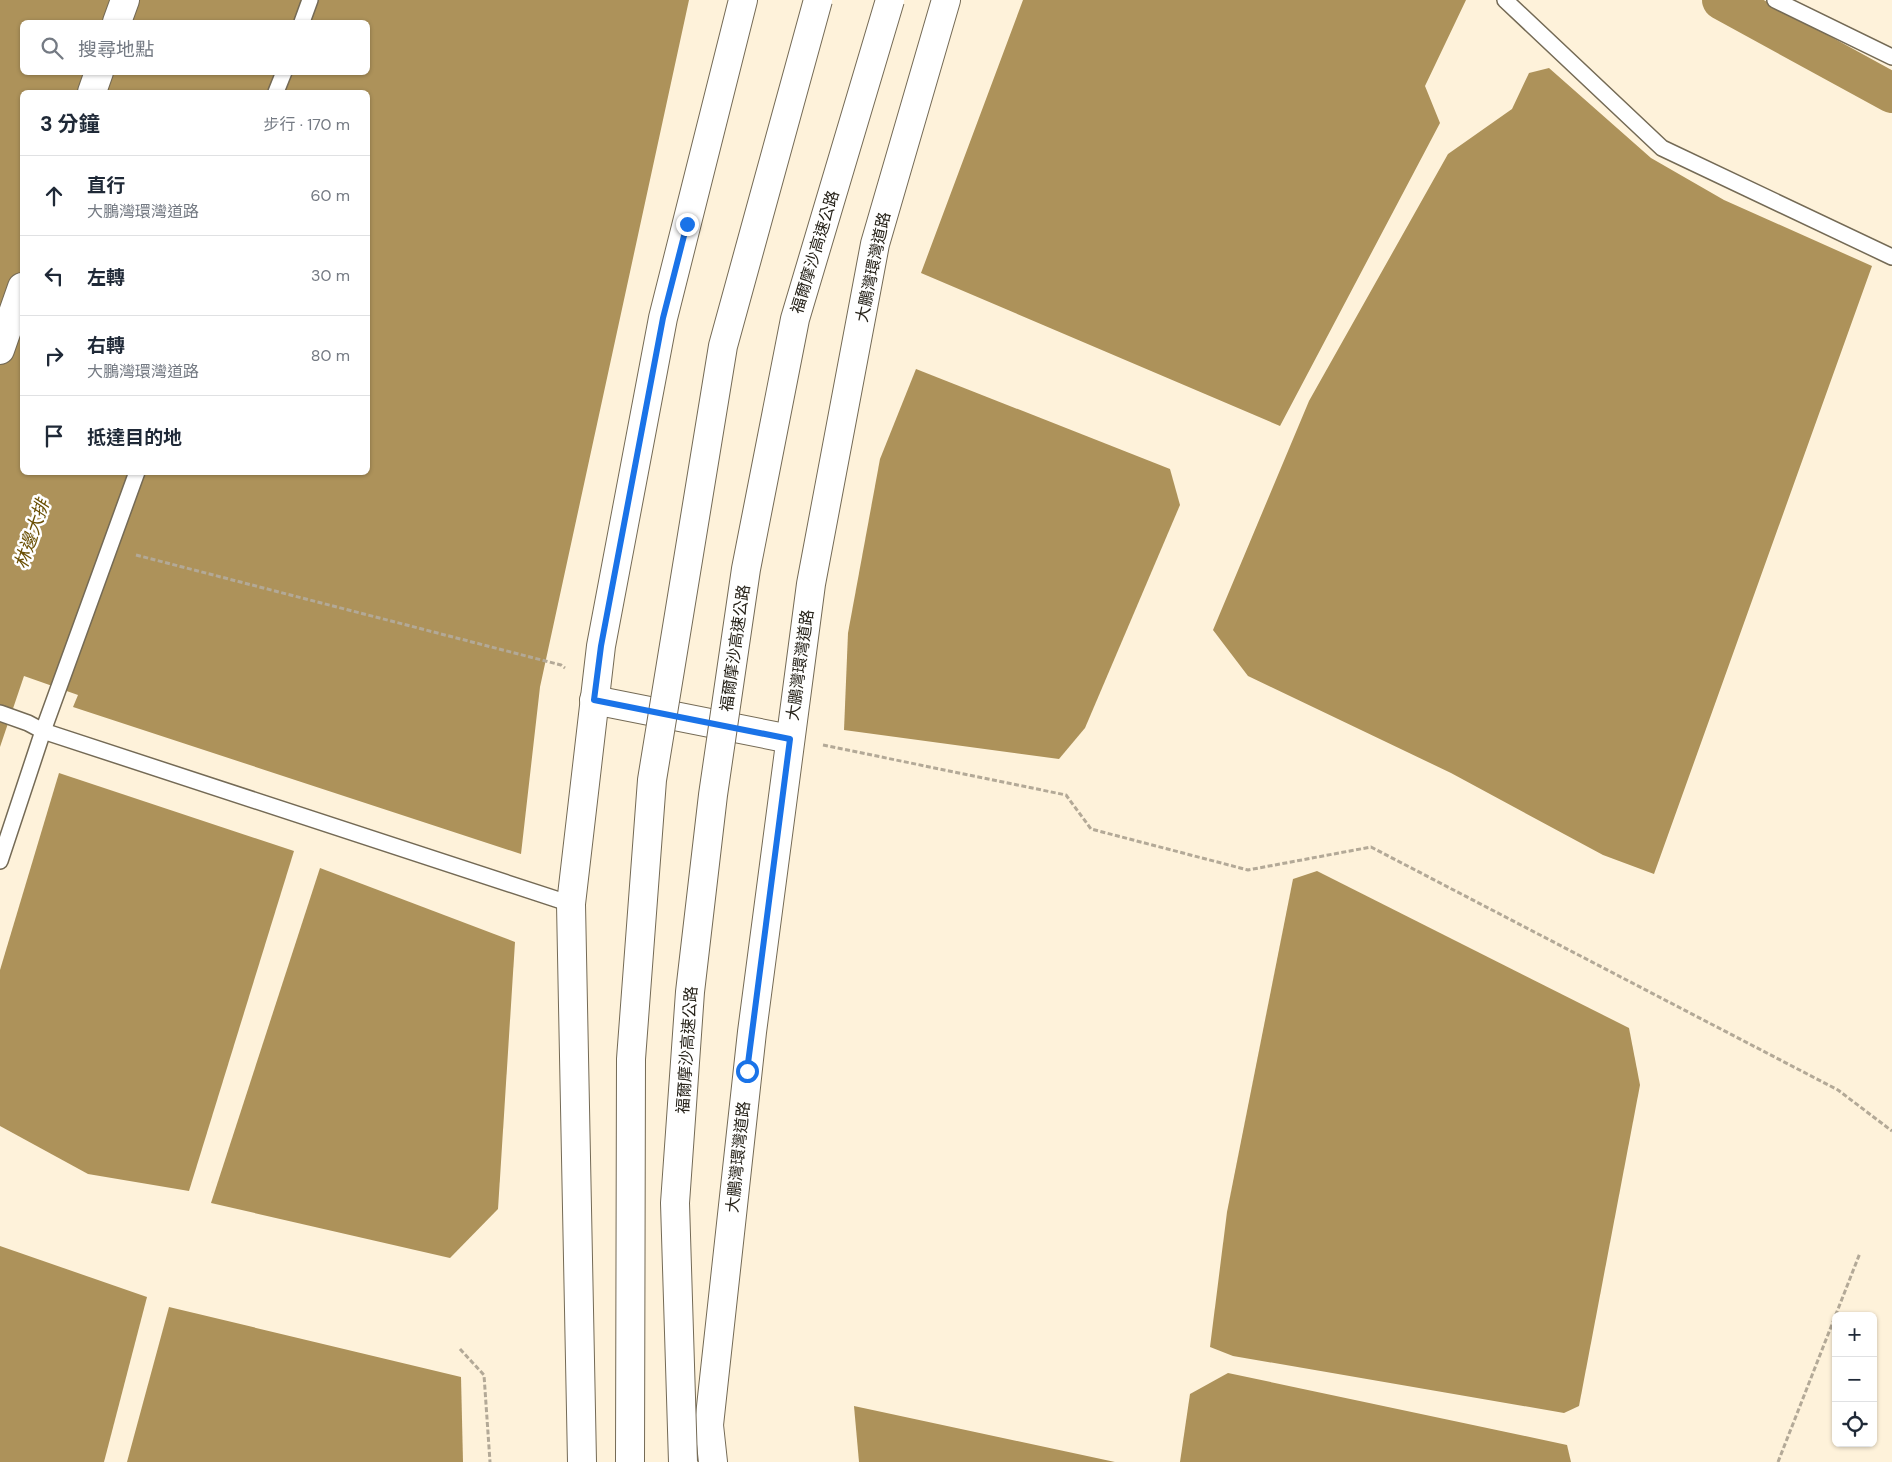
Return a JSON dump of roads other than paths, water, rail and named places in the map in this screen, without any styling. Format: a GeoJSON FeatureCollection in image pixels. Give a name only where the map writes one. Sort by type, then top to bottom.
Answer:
{"type":"FeatureCollection","features":[{"type":"Feature","properties":{"kind":"main road"},"geometry":{"type":"LineString","coordinates":[[118,20],[125,0]]}},
{"type":"Feature","properties":{"kind":"main road"},"geometry":{"type":"LineString","coordinates":[[582,1462],[571,904],[601,646],[663,318],[743,0]]}},
{"type":"Feature","properties":{"kind":"main road"},"geometry":{"type":"LineString","coordinates":[[630,1462],[631,1059],[652,780],[723,346],[818,0]]}},
{"type":"Feature","properties":{"kind":"main road","name":"福爾摩沙高速公路"},"geometry":{"type":"LineString","coordinates":[[683,1462],[675,1203],[690,992],[713,796],[746,569],[795,320],[890,0]]}},
{"type":"Feature","properties":{"kind":"main road","name":"大鵬灣環灣道路"},"geometry":{"type":"LineString","coordinates":[[713,1462],[709,1425],[752,1032],[811,584],[875,244],[946,0]]}},
{"type":"Feature","properties":{"kind":"main road"},"geometry":{"type":"LineString","coordinates":[[93,90],[98,75]]}},
{"type":"Feature","properties":{"kind":"main road"},"geometry":{"type":"LineString","coordinates":[[0,350],[20,293]]}},
{"type":"Feature","properties":{"kind":"main road"},"geometry":{"type":"LineString","coordinates":[[594,700],[790,739]]}},
{"type":"Feature","properties":{"kind":"lane"},"geometry":{"type":"LineString","coordinates":[[303,20],[310,0]]}},
{"type":"Feature","properties":{"kind":"lane"},"geometry":{"type":"LineString","coordinates":[[1505,0],[1662,148],[1892,257]]}},
{"type":"Feature","properties":{"kind":"lane"},"geometry":{"type":"LineString","coordinates":[[1776,0],[1892,57]]}},
{"type":"Feature","properties":{"kind":"lane"},"geometry":{"type":"LineString","coordinates":[[277,90],[283,75]]}},
{"type":"Feature","properties":{"kind":"lane"},"geometry":{"type":"LineString","coordinates":[[0,861],[43,731],[136,475]]}},
{"type":"Feature","properties":{"kind":"lane"},"geometry":{"type":"LineString","coordinates":[[0,713],[28,723],[43,731],[571,904]]}},
{"type":"Feature","properties":{"kind":"water","name":"林邊大排"},"geometry":{"type":"Polygon","coordinates":[[[0,0],[689,0],[540,687],[521,854],[73,707],[78,695],[24,676],[0,747],[0,0]]]}},
{"type":"Feature","properties":{"kind":"water"},"geometry":{"type":"Polygon","coordinates":[[[1023,0],[1466,0],[1425,86],[1440,123],[1280,426],[921,273],[1023,0]]]}},
{"type":"Feature","properties":{"kind":"water"},"geometry":{"type":"Polygon","coordinates":[[[1549,68],[1651,158],[1724,200],[1872,266],[1654,874],[1603,855],[1451,773],[1248,676],[1213,630],[1309,401],[1448,154],[1512,109],[1529,73],[1549,68]]]}},
{"type":"Feature","properties":{"kind":"water"},"geometry":{"type":"Polygon","coordinates":[[[916,369],[1170,469],[1180,505],[1085,728],[1059,759],[844,730],[848,633],[880,459],[916,369]]]}},
{"type":"Feature","properties":{"kind":"water"},"geometry":{"type":"Polygon","coordinates":[[[59,773],[294,851],[189,1191],[88,1174],[0,1126],[0,970],[59,773]]]}},
{"type":"Feature","properties":{"kind":"water"},"geometry":{"type":"Polygon","coordinates":[[[320,868],[515,942],[498,1209],[450,1258],[211,1203],[320,868]]]}},
{"type":"Feature","properties":{"kind":"water"},"geometry":{"type":"Polygon","coordinates":[[[1317,871],[1629,1028],[1640,1085],[1579,1406],[1564,1413],[1233,1356],[1210,1347],[1227,1212],[1293,879],[1317,871]]]}},
{"type":"Feature","properties":{"kind":"water"},"geometry":{"type":"Polygon","coordinates":[[[0,1246],[147,1297],[104,1462],[0,1462],[0,1246]]]}},
{"type":"Feature","properties":{"kind":"water"},"geometry":{"type":"Polygon","coordinates":[[[169,1307],[461,1377],[463,1462],[127,1462],[169,1307]]]}},
{"type":"Feature","properties":{"kind":"water"},"geometry":{"type":"Polygon","coordinates":[[[1228,1373],[1567,1445],[1571,1462],[1180,1462],[1190,1394],[1228,1373]]]}},
{"type":"Feature","properties":{"kind":"water"},"geometry":{"type":"Polygon","coordinates":[[[854,1406],[1115,1462],[859,1462],[854,1406]]]}},
{"type":"Feature","properties":{"kind":"waterway"},"geometry":{"type":"LineString","coordinates":[[1722,0],[1892,93]]}}]}
